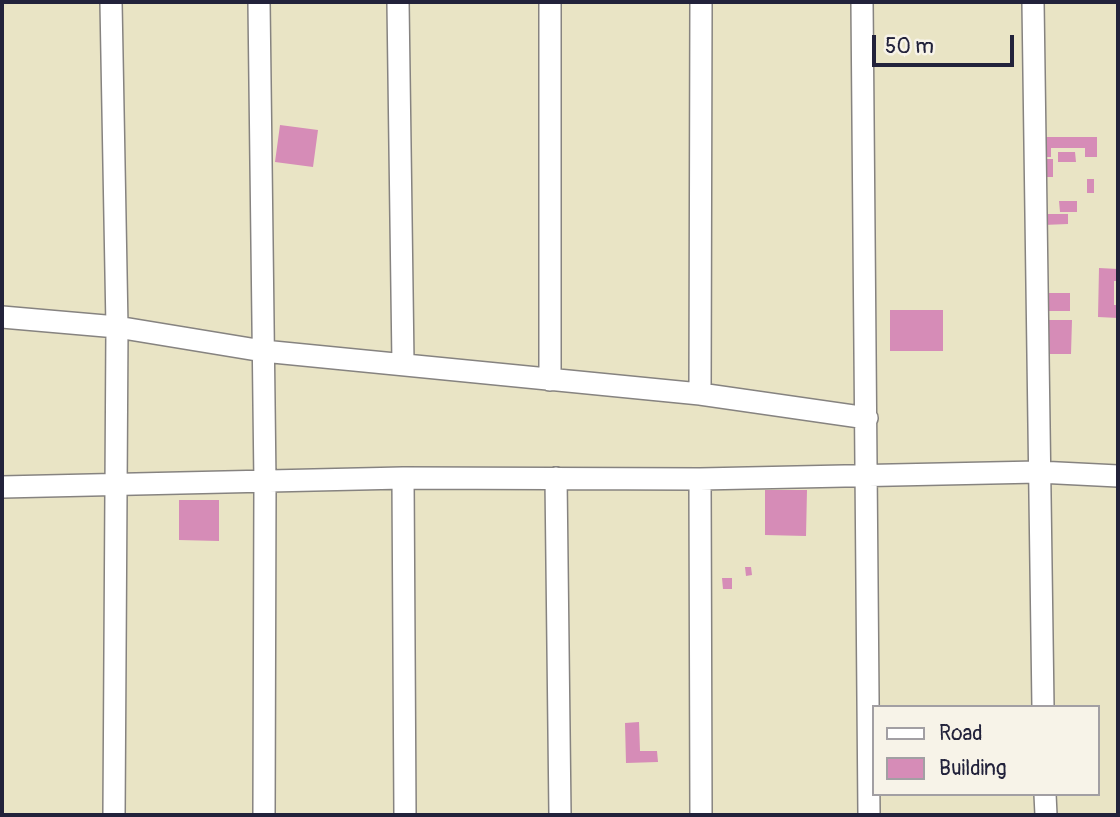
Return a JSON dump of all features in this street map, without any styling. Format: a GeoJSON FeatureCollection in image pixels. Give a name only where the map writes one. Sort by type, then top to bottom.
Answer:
{"type":"FeatureCollection","features":[{"type":"Feature","properties":{"kind":"street"},"geometry":{"type":"LineString","coordinates":[[111,2],[117,327],[114,815]]}},
{"type":"Feature","properties":{"kind":"street"},"geometry":{"type":"LineString","coordinates":[[259,2],[265,483],[264,815]]}},
{"type":"Feature","properties":{"kind":"street"},"geometry":{"type":"LineString","coordinates":[[398,2],[403,363]]}},
{"type":"Feature","properties":{"kind":"street"},"geometry":{"type":"LineString","coordinates":[[550,2],[550,380]]}},
{"type":"Feature","properties":{"kind":"street"},"geometry":{"type":"LineString","coordinates":[[699,394],[701,2]]}},
{"type":"Feature","properties":{"kind":"street"},"geometry":{"type":"LineString","coordinates":[[862,2],[869,815]]}},
{"type":"Feature","properties":{"kind":"street"},"geometry":{"type":"LineString","coordinates":[[1033,2],[1043,705]]}},
{"type":"Feature","properties":{"kind":"street"},"geometry":{"type":"LineString","coordinates":[[2,317],[117,327],[263,351],[699,394],[867,418]]}},
{"type":"Feature","properties":{"kind":"street"},"geometry":{"type":"LineString","coordinates":[[2,487],[403,478],[700,479],[1038,472],[1118,476]]}},
{"type":"Feature","properties":{"kind":"street"},"geometry":{"type":"LineString","coordinates":[[403,478],[405,815]]}},
{"type":"Feature","properties":{"kind":"street"},"geometry":{"type":"LineString","coordinates":[[556,478],[560,815]]}},
{"type":"Feature","properties":{"kind":"street"},"geometry":{"type":"LineString","coordinates":[[700,479],[701,815]]}},
{"type":"Feature","properties":{"kind":"street"},"geometry":{"type":"LineString","coordinates":[[1045,796],[1046,815]]}},
{"type":"Feature","properties":{"kind":"building"},"geometry":{"type":"Polygon","coordinates":[[[280,125],[318,130],[313,167],[275,162],[280,125]]]}},
{"type":"Feature","properties":{"kind":"building"},"geometry":{"type":"Polygon","coordinates":[[[1037,137],[1097,137],[1097,157],[1085,157],[1085,148],[1051,148],[1051,157],[1037,157],[1037,137]]]}},
{"type":"Feature","properties":{"kind":"building"},"geometry":{"type":"Polygon","coordinates":[[[1058,152],[1075,152],[1076,162],[1058,162],[1058,152]]]}},
{"type":"Feature","properties":{"kind":"building"},"geometry":{"type":"Polygon","coordinates":[[[1035,159],[1053,159],[1053,177],[1035,177],[1035,159]]]}},
{"type":"Feature","properties":{"kind":"building"},"geometry":{"type":"Polygon","coordinates":[[[1087,179],[1094,179],[1094,193],[1087,193],[1087,179]]]}},
{"type":"Feature","properties":{"kind":"building"},"geometry":{"type":"Polygon","coordinates":[[[1059,201],[1077,201],[1077,212],[1060,212],[1059,201]]]}},
{"type":"Feature","properties":{"kind":"building"},"geometry":{"type":"Polygon","coordinates":[[[1043,214],[1068,214],[1068,224],[1043,225],[1043,214]]]}},
{"type":"Feature","properties":{"kind":"building"},"geometry":{"type":"Polygon","coordinates":[[[1099,268],[1118,269],[1118,281],[1114,281],[1114,305],[1118,305],[1118,318],[1098,317],[1099,268]]]}},
{"type":"Feature","properties":{"kind":"building"},"geometry":{"type":"Polygon","coordinates":[[[1043,293],[1070,293],[1070,311],[1043,311],[1043,293]]]}},
{"type":"Feature","properties":{"kind":"building"},"geometry":{"type":"Polygon","coordinates":[[[890,310],[943,310],[943,351],[890,351],[890,310]]]}},
{"type":"Feature","properties":{"kind":"building"},"geometry":{"type":"Polygon","coordinates":[[[1041,320],[1072,320],[1071,354],[1041,354],[1041,320]]]}},
{"type":"Feature","properties":{"kind":"building"},"geometry":{"type":"Polygon","coordinates":[[[765,490],[807,490],[806,536],[765,535],[765,490]]]}},
{"type":"Feature","properties":{"kind":"building"},"geometry":{"type":"Polygon","coordinates":[[[179,500],[219,500],[219,541],[179,540],[179,500]]]}},
{"type":"Feature","properties":{"kind":"building"},"geometry":{"type":"Polygon","coordinates":[[[745,567],[751,567],[752,575],[746,576],[745,567]]]}},
{"type":"Feature","properties":{"kind":"building"},"geometry":{"type":"Polygon","coordinates":[[[722,578],[732,578],[732,589],[723,589],[722,578]]]}},
{"type":"Feature","properties":{"kind":"building"},"geometry":{"type":"Polygon","coordinates":[[[639,722],[640,751],[657,751],[658,762],[626,763],[625,723],[639,722]]]}}]}
